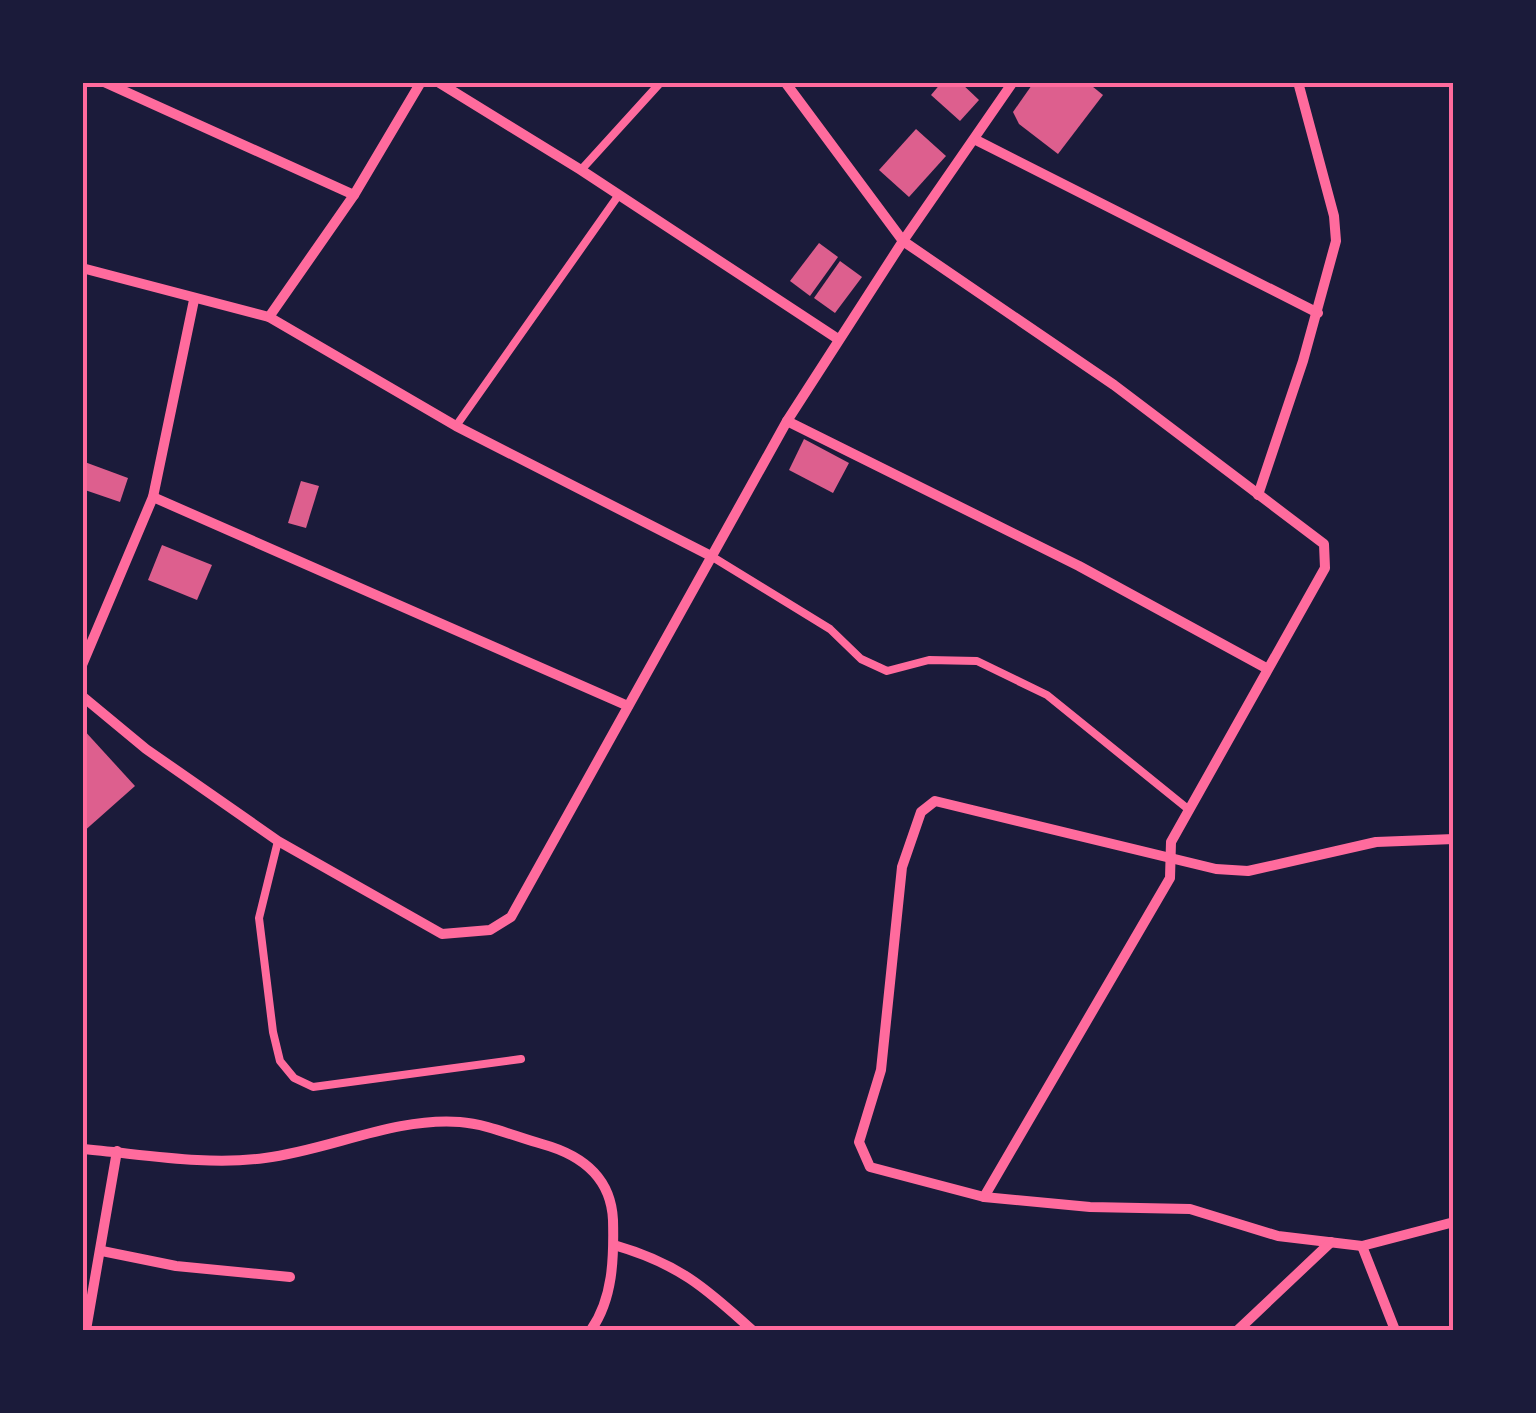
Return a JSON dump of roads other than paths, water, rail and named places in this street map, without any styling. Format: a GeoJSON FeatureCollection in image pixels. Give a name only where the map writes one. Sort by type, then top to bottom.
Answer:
{"type":"FeatureCollection","features":[{"type":"Feature","properties":{"kind":"street"},"geometry":{"type":"LineString","coordinates":[[104,82],[354,195]]}},
{"type":"Feature","properties":{"kind":"street"},"geometry":{"type":"LineString","coordinates":[[270,317],[354,195],[421,82]]}},
{"type":"Feature","properties":{"kind":"street"},"geometry":{"type":"LineString","coordinates":[[438,82],[581,170],[838,339]]}},
{"type":"Feature","properties":{"kind":"street"},"geometry":{"type":"LineString","coordinates":[[786,82],[902,241],[1114,385],[1324,544],[1327,554],[1325,568],[1172,842],[1170,878],[984,1197]]}},
{"type":"Feature","properties":{"kind":"street"},"geometry":{"type":"LineString","coordinates":[[82,696],[146,750],[278,841],[442,934],[490,930],[511,917],[787,421],[902,241],[1013,82]]}},
{"type":"Feature","properties":{"kind":"street"},"geometry":{"type":"LineString","coordinates":[[1258,495],[1318,312],[1336,228],[1298,82]]}},
{"type":"Feature","properties":{"kind":"street"},"geometry":{"type":"LineString","coordinates":[[976,140],[1318,312]]}},
{"type":"Feature","properties":{"kind":"street"},"geometry":{"type":"LineString","coordinates":[[82,268],[270,317],[456,426],[710,556]]}},
{"type":"Feature","properties":{"kind":"street"},"geometry":{"type":"LineString","coordinates":[[82,666],[153,497],[194,300]]}},
{"type":"Feature","properties":{"kind":"street"},"geometry":{"type":"LineString","coordinates":[[787,421],[1080,566],[1266,668]]}},
{"type":"Feature","properties":{"kind":"street"},"geometry":{"type":"LineString","coordinates":[[153,497],[628,706]]}},
{"type":"Feature","properties":{"kind":"street"},"geometry":{"type":"LineString","coordinates":[[1454,839],[1376,842],[1248,871],[1170,858],[947,800],[935,801],[921,812],[902,867],[881,1070],[860,1142],[870,1168],[984,1197],[1090,1207],[1190,1210],[1278,1236],[1362,1246],[1454,1222]]}},
{"type":"Feature","properties":{"kind":"street"},"geometry":{"type":"LineString","coordinates":[[82,1149],[229,1160],[268,1158],[350,1137],[460,1122],[558,1148],[593,1168],[612,1204],[614,1246],[608,1294],[591,1330]]}},
{"type":"Feature","properties":{"kind":"street"},"geometry":{"type":"LineString","coordinates":[[86,1330],[116,1152]]}},
{"type":"Feature","properties":{"kind":"street"},"geometry":{"type":"LineString","coordinates":[[1238,1330],[1331,1242]]}},
{"type":"Feature","properties":{"kind":"street"},"geometry":{"type":"LineString","coordinates":[[614,1246],[660,1258],[694,1277],[752,1330]]}},
{"type":"Feature","properties":{"kind":"street"},"geometry":{"type":"LineString","coordinates":[[1362,1246],[1394,1330]]}},
{"type":"Feature","properties":{"kind":"street"},"geometry":{"type":"LineString","coordinates":[[102,1251],[176,1266],[290,1277]]}},
{"type":"Feature","properties":{"kind":"lane"},"geometry":{"type":"LineString","coordinates":[[581,170],[661,82]]}},
{"type":"Feature","properties":{"kind":"lane"},"geometry":{"type":"LineString","coordinates":[[456,426],[618,196]]}},
{"type":"Feature","properties":{"kind":"lane"},"geometry":{"type":"LineString","coordinates":[[710,556],[830,629],[860,659],[887,671],[928,660],[977,660],[1047,695],[1188,810]]}},
{"type":"Feature","properties":{"kind":"lane"},"geometry":{"type":"LineString","coordinates":[[278,841],[259,918],[273,1032],[280,1062],[294,1078],[313,1087],[521,1058]]}}]}
